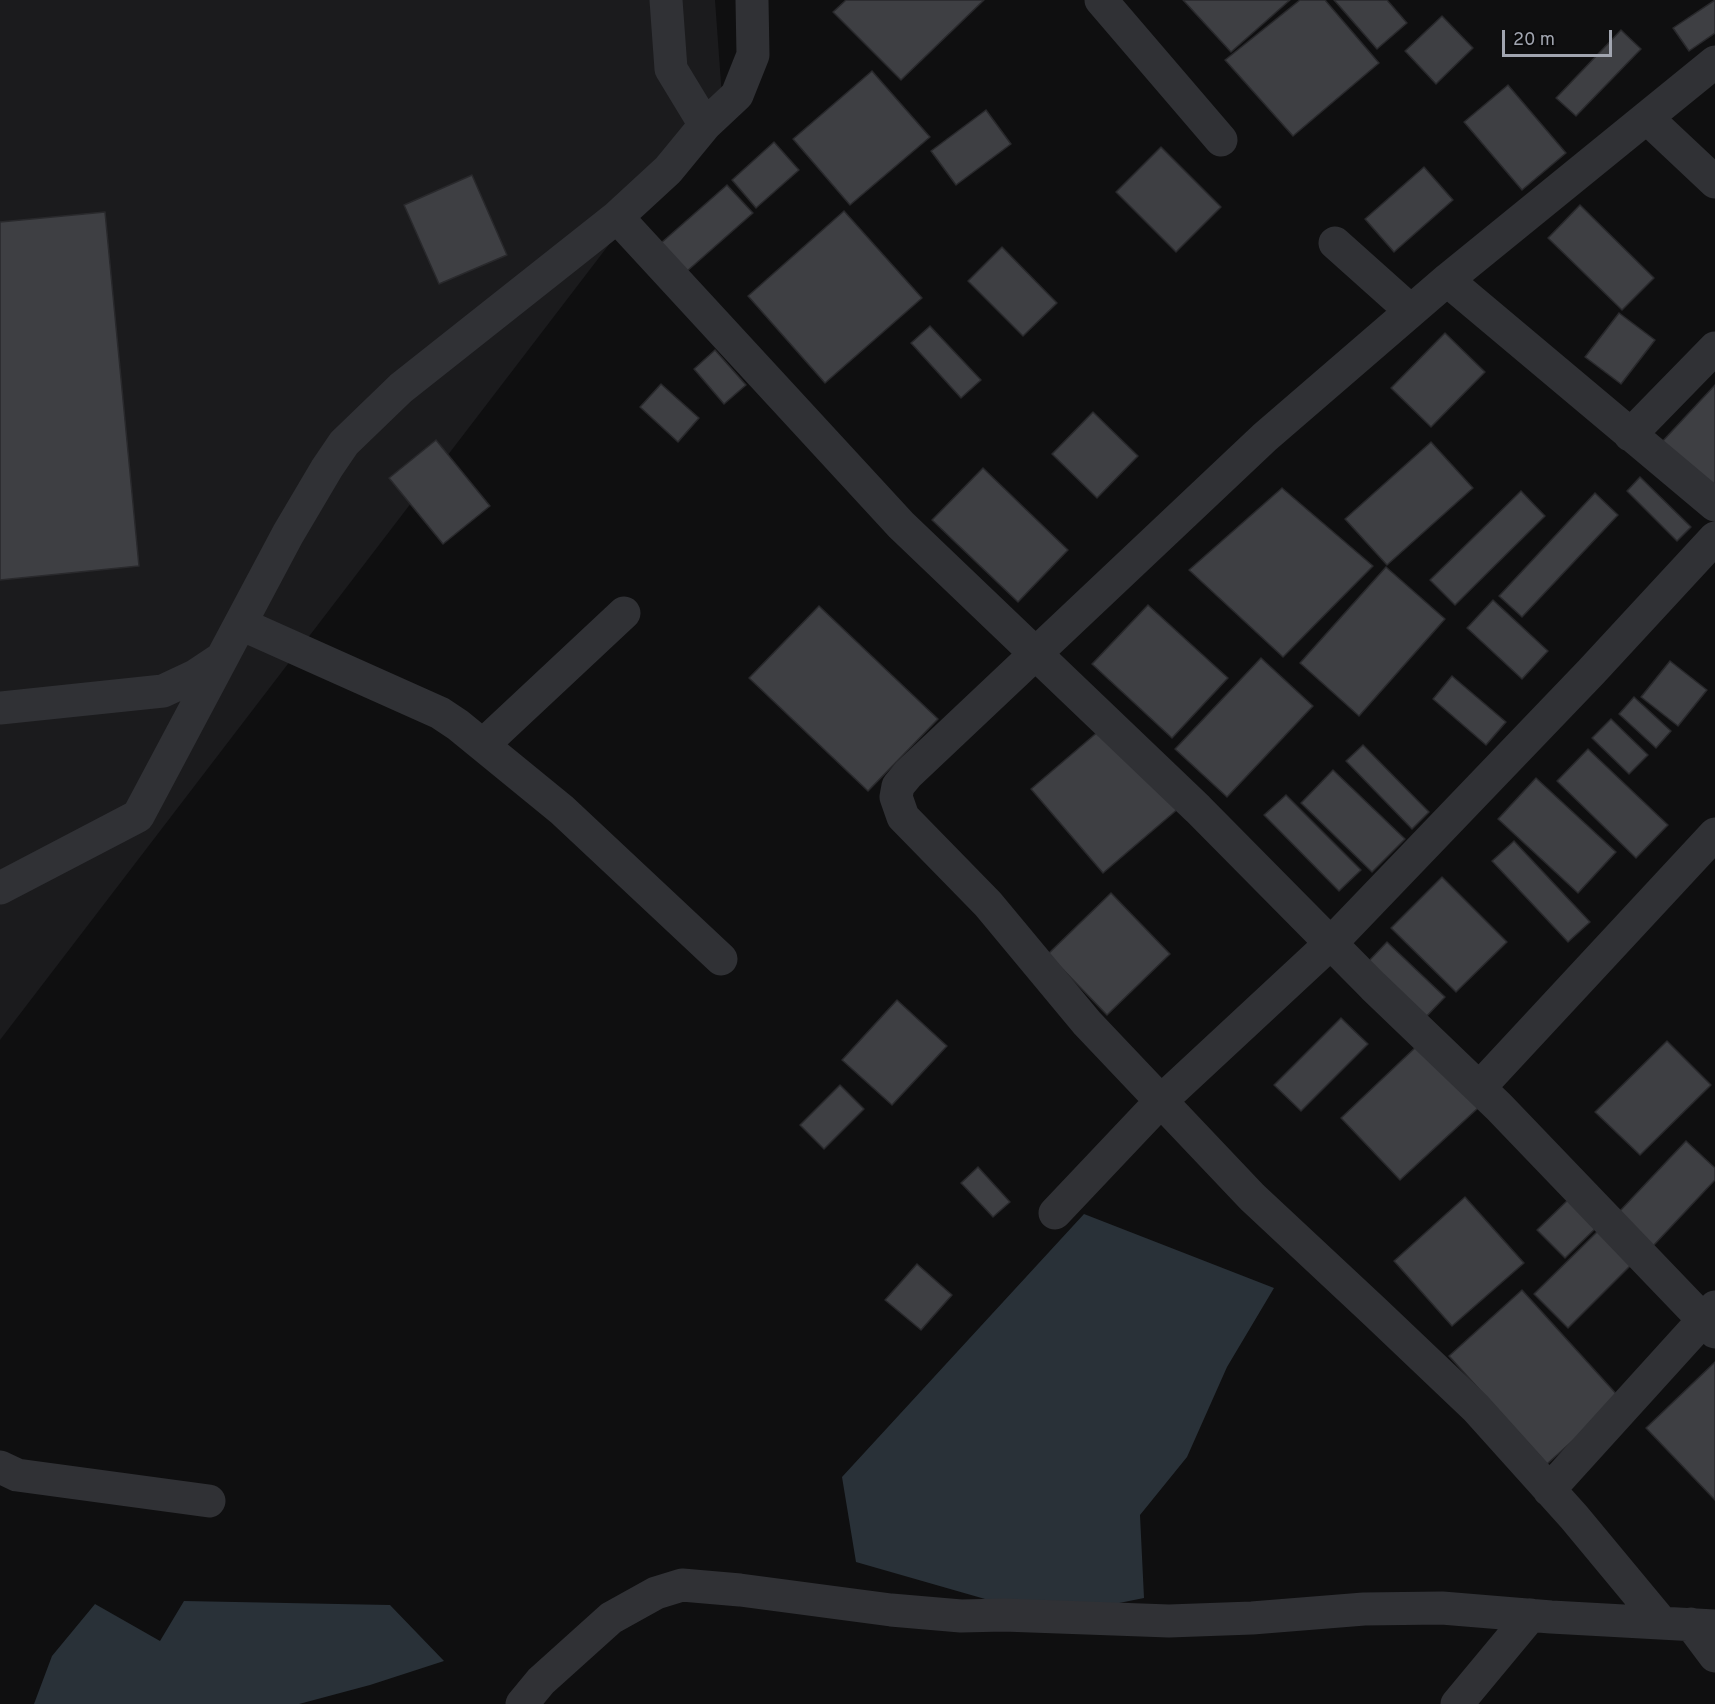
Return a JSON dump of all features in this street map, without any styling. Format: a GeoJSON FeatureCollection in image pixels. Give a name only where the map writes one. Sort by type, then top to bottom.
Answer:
{"type":"FeatureCollection","features":[{"type":"Feature","properties":{"kind":"street"},"geometry":{"type":"LineString","coordinates":[[666,0],[671,69],[705,125]]}},
{"type":"Feature","properties":{"kind":"street"},"geometry":{"type":"LineString","coordinates":[[1101,0],[1221,140]]}},
{"type":"Feature","properties":{"kind":"street"},"geometry":{"type":"LineString","coordinates":[[0,888],[138,816],[288,534],[344,443],[401,388],[617,217],[668,170],[705,125],[737,95],[753,55],[758,5]]}},
{"type":"Feature","properties":{"kind":"street"},"geometry":{"type":"LineString","coordinates":[[1715,62],[1447,280],[1265,437],[908,774],[898,786],[896,797],[903,817],[988,904],[1087,1023],[1252,1197],[1476,1408],[1549,1490],[1689,1624],[1715,1656]]}},
{"type":"Feature","properties":{"kind":"street"},"geometry":{"type":"LineString","coordinates":[[1647,118],[1715,182]]}},
{"type":"Feature","properties":{"kind":"street"},"geometry":{"type":"LineString","coordinates":[[617,217],[901,525],[1198,809],[1711,1320],[1549,1490]]}},
{"type":"Feature","properties":{"kind":"street"},"geometry":{"type":"LineString","coordinates":[[1335,243],[1411,311]]}},
{"type":"Feature","properties":{"kind":"street"},"geometry":{"type":"LineString","coordinates":[[1447,280],[1715,505]]}},
{"type":"Feature","properties":{"kind":"street"},"geometry":{"type":"LineString","coordinates":[[1630,435],[1715,348]]}},
{"type":"Feature","properties":{"kind":"street"},"geometry":{"type":"LineString","coordinates":[[1055,1213],[1161,1101],[1331,943],[1591,672],[1715,538]]}},
{"type":"Feature","properties":{"kind":"street"},"geometry":{"type":"LineString","coordinates":[[484,744],[624,613]]}},
{"type":"Feature","properties":{"kind":"street"},"geometry":{"type":"LineString","coordinates":[[241,624],[440,713],[484,744],[562,810],[722,959]]}},
{"type":"Feature","properties":{"kind":"street"},"geometry":{"type":"LineString","coordinates":[[0,708],[163,691],[195,676],[222,658]]}},
{"type":"Feature","properties":{"kind":"street"},"geometry":{"type":"LineString","coordinates":[[1479,1088],[1715,834]]}},
{"type":"Feature","properties":{"kind":"street"},"geometry":{"type":"LineString","coordinates":[[0,1467],[17,1475],[209,1501]]}},
{"type":"Feature","properties":{"kind":"street"},"geometry":{"type":"LineString","coordinates":[[522,1704],[541,1681],[611,1618],[656,1593],[682,1585],[961,1616],[1004,1615],[1169,1621],[1252,1618],[1364,1609],[1442,1608],[1689,1624]]}},
{"type":"Feature","properties":{"kind":"street"},"geometry":{"type":"LineString","coordinates":[[1457,1704],[1531,1615]]}},
{"type":"Feature","properties":{"kind":"shaded area"},"geometry":{"type":"Polygon","coordinates":[[[0,0],[715,0],[722,97],[0,1040],[0,0]]]}},
{"type":"Feature","properties":{"kind":"shaded area"},"geometry":{"type":"Polygon","coordinates":[[[1084,1214],[1274,1288],[1227,1367],[1187,1457],[1140,1515],[1144,1598],[1094,1608],[999,1603],[856,1562],[842,1477],[1084,1214]]]}},
{"type":"Feature","properties":{"kind":"shaded area"},"geometry":{"type":"Polygon","coordinates":[[[184,1601],[390,1605],[444,1661],[370,1685],[299,1704],[34,1704],[52,1656],[95,1604],[160,1641],[184,1601]]]}},
{"type":"Feature","properties":{"kind":"building"},"geometry":{"type":"Polygon","coordinates":[[[846,0],[984,0],[901,80],[833,12],[846,0]]]}},
{"type":"Feature","properties":{"kind":"building"},"geometry":{"type":"Polygon","coordinates":[[[1183,0],[1290,0],[1231,52],[1183,0]]]}},
{"type":"Feature","properties":{"kind":"building"},"geometry":{"type":"Polygon","coordinates":[[[1300,0],[1325,0],[1379,63],[1293,136],[1225,60],[1300,0]]]}},
{"type":"Feature","properties":{"kind":"building"},"geometry":{"type":"Polygon","coordinates":[[[1334,0],[1387,0],[1407,23],[1377,49],[1334,0]]]}},
{"type":"Feature","properties":{"kind":"building"},"geometry":{"type":"Polygon","coordinates":[[[1715,0],[1715,33],[1689,51],[1673,28],[1715,0]]]}},
{"type":"Feature","properties":{"kind":"building"},"geometry":{"type":"Polygon","coordinates":[[[1442,16],[1473,48],[1436,84],[1405,51],[1442,16]]]}},
{"type":"Feature","properties":{"kind":"building"},"geometry":{"type":"Polygon","coordinates":[[[1621,30],[1641,49],[1576,116],[1556,98],[1621,30]]]}},
{"type":"Feature","properties":{"kind":"building"},"geometry":{"type":"Polygon","coordinates":[[[872,71],[930,137],[850,205],[793,139],[872,71]]]}},
{"type":"Feature","properties":{"kind":"building"},"geometry":{"type":"Polygon","coordinates":[[[1508,85],[1566,153],[1522,190],[1464,122],[1508,85]]]}},
{"type":"Feature","properties":{"kind":"building"},"geometry":{"type":"Polygon","coordinates":[[[986,110],[1011,144],[956,185],[931,151],[986,110]]]}},
{"type":"Feature","properties":{"kind":"building"},"geometry":{"type":"Polygon","coordinates":[[[774,142],[799,170],[756,208],[732,180],[774,142]]]}},
{"type":"Feature","properties":{"kind":"building"},"geometry":{"type":"Polygon","coordinates":[[[1161,147],[1221,207],[1176,252],[1116,192],[1161,147]]]}},
{"type":"Feature","properties":{"kind":"building"},"geometry":{"type":"Polygon","coordinates":[[[1424,167],[1453,200],[1394,252],[1365,219],[1424,167]]]}},
{"type":"Feature","properties":{"kind":"building"},"geometry":{"type":"Polygon","coordinates":[[[472,175],[507,255],[439,284],[404,205],[472,175]]]}},
{"type":"Feature","properties":{"kind":"building"},"geometry":{"type":"Polygon","coordinates":[[[727,185],[753,213],[686,272],[661,243],[727,185]]]}},
{"type":"Feature","properties":{"kind":"building"},"geometry":{"type":"Polygon","coordinates":[[[1580,205],[1654,278],[1622,310],[1548,238],[1580,205]]]}},
{"type":"Feature","properties":{"kind":"building"},"geometry":{"type":"Polygon","coordinates":[[[844,211],[922,298],[825,383],[748,296],[844,211]]]}},
{"type":"Feature","properties":{"kind":"building"},"geometry":{"type":"Polygon","coordinates":[[[105,212],[139,566],[0,580],[0,222],[105,212]]]}},
{"type":"Feature","properties":{"kind":"building"},"geometry":{"type":"Polygon","coordinates":[[[1002,247],[1057,303],[1023,336],[968,281],[1002,247]]]}},
{"type":"Feature","properties":{"kind":"building"},"geometry":{"type":"Polygon","coordinates":[[[1619,313],[1655,340],[1621,384],[1585,357],[1619,313]]]}},
{"type":"Feature","properties":{"kind":"building"},"geometry":{"type":"Polygon","coordinates":[[[930,326],[981,380],[961,398],[911,343],[930,326]]]}},
{"type":"Feature","properties":{"kind":"building"},"geometry":{"type":"Polygon","coordinates":[[[1445,333],[1485,372],[1431,427],[1391,388],[1445,333]]]}},
{"type":"Feature","properties":{"kind":"building"},"geometry":{"type":"Polygon","coordinates":[[[715,350],[746,385],[724,404],[694,369],[715,350]]]}},
{"type":"Feature","properties":{"kind":"building"},"geometry":{"type":"Polygon","coordinates":[[[661,384],[699,418],[678,442],[640,407],[661,384]]]}},
{"type":"Feature","properties":{"kind":"building"},"geometry":{"type":"Polygon","coordinates":[[[1715,385],[1715,495],[1659,445],[1715,385]]]}},
{"type":"Feature","properties":{"kind":"building"},"geometry":{"type":"Polygon","coordinates":[[[1093,412],[1138,456],[1097,498],[1052,454],[1093,412]]]}},
{"type":"Feature","properties":{"kind":"building"},"geometry":{"type":"Polygon","coordinates":[[[436,440],[490,506],[443,544],[389,478],[436,440]]]}},
{"type":"Feature","properties":{"kind":"building"},"geometry":{"type":"Polygon","coordinates":[[[1431,442],[1473,488],[1387,565],[1345,519],[1431,442]]]}},
{"type":"Feature","properties":{"kind":"building"},"geometry":{"type":"Polygon","coordinates":[[[983,468],[1068,550],[1018,602],[932,520],[983,468]]]}},
{"type":"Feature","properties":{"kind":"building"},"geometry":{"type":"Polygon","coordinates":[[[1640,477],[1691,527],[1677,541],[1627,491],[1640,477]]]}},
{"type":"Feature","properties":{"kind":"building"},"geometry":{"type":"Polygon","coordinates":[[[1282,488],[1373,566],[1283,657],[1189,570],[1282,488]]]}},
{"type":"Feature","properties":{"kind":"building"},"geometry":{"type":"Polygon","coordinates":[[[1521,491],[1545,516],[1455,605],[1430,580],[1521,491]]]}},
{"type":"Feature","properties":{"kind":"building"},"geometry":{"type":"Polygon","coordinates":[[[1595,493],[1618,515],[1522,617],[1499,596],[1595,493]]]}},
{"type":"Feature","properties":{"kind":"building"},"geometry":{"type":"Polygon","coordinates":[[[1386,567],[1445,619],[1359,716],[1300,663],[1386,567]]]}},
{"type":"Feature","properties":{"kind":"building"},"geometry":{"type":"Polygon","coordinates":[[[1493,600],[1548,651],[1522,679],[1467,628],[1493,600]]]}},
{"type":"Feature","properties":{"kind":"building"},"geometry":{"type":"Polygon","coordinates":[[[1148,605],[1228,678],[1172,738],[1092,664],[1148,605]]]}},
{"type":"Feature","properties":{"kind":"building"},"geometry":{"type":"Polygon","coordinates":[[[819,606],[938,719],[868,791],[749,678],[819,606]]]}},
{"type":"Feature","properties":{"kind":"building"},"geometry":{"type":"Polygon","coordinates":[[[1261,658],[1313,706],[1227,797],[1175,749],[1261,658]]]}},
{"type":"Feature","properties":{"kind":"building"},"geometry":{"type":"Polygon","coordinates":[[[1670,661],[1707,690],[1678,726],[1641,697],[1670,661]]]}},
{"type":"Feature","properties":{"kind":"building"},"geometry":{"type":"Polygon","coordinates":[[[1452,676],[1506,722],[1486,745],[1433,699],[1452,676]]]}},
{"type":"Feature","properties":{"kind":"building"},"geometry":{"type":"Polygon","coordinates":[[[1634,697],[1671,731],[1656,748],[1619,714],[1634,697]]]}},
{"type":"Feature","properties":{"kind":"building"},"geometry":{"type":"Polygon","coordinates":[[[1611,719],[1648,755],[1629,774],[1592,738],[1611,719]]]}},
{"type":"Feature","properties":{"kind":"building"},"geometry":{"type":"Polygon","coordinates":[[[1107,724],[1179,808],[1103,873],[1031,789],[1107,724]]]}},
{"type":"Feature","properties":{"kind":"building"},"geometry":{"type":"Polygon","coordinates":[[[1363,745],[1429,812],[1412,829],[1346,761],[1363,745]]]}},
{"type":"Feature","properties":{"kind":"building"},"geometry":{"type":"Polygon","coordinates":[[[1588,749],[1668,825],[1636,858],[1557,781],[1588,749]]]}},
{"type":"Feature","properties":{"kind":"building"},"geometry":{"type":"Polygon","coordinates":[[[1333,770],[1405,839],[1372,872],[1301,803],[1333,770]]]}},
{"type":"Feature","properties":{"kind":"building"},"geometry":{"type":"Polygon","coordinates":[[[1536,778],[1616,852],[1578,893],[1498,819],[1536,778]]]}},
{"type":"Feature","properties":{"kind":"building"},"geometry":{"type":"Polygon","coordinates":[[[1286,795],[1361,870],[1339,891],[1264,815],[1286,795]]]}},
{"type":"Feature","properties":{"kind":"building"},"geometry":{"type":"Polygon","coordinates":[[[1514,841],[1590,922],[1568,942],[1492,861],[1514,841]]]}},
{"type":"Feature","properties":{"kind":"building"},"geometry":{"type":"Polygon","coordinates":[[[1442,877],[1507,942],[1456,992],[1391,928],[1442,877]]]}},
{"type":"Feature","properties":{"kind":"building"},"geometry":{"type":"Polygon","coordinates":[[[1111,893],[1170,954],[1107,1015],[1048,954],[1111,893]]]}},
{"type":"Feature","properties":{"kind":"building"},"geometry":{"type":"Polygon","coordinates":[[[1387,942],[1445,997],[1423,1020],[1365,965],[1387,942]]]}},
{"type":"Feature","properties":{"kind":"building"},"geometry":{"type":"Polygon","coordinates":[[[897,1000],[947,1046],[892,1105],[842,1060],[897,1000]]]}},
{"type":"Feature","properties":{"kind":"building"},"geometry":{"type":"Polygon","coordinates":[[[1341,1018],[1368,1044],[1301,1111],[1274,1085],[1341,1018]]]}},
{"type":"Feature","properties":{"kind":"building"},"geometry":{"type":"Polygon","coordinates":[[[1667,1041],[1711,1085],[1640,1155],[1595,1112],[1667,1041]]]}},
{"type":"Feature","properties":{"kind":"building"},"geometry":{"type":"Polygon","coordinates":[[[1418,1045],[1478,1108],[1400,1180],[1341,1118],[1418,1045]]]}},
{"type":"Feature","properties":{"kind":"building"},"geometry":{"type":"Polygon","coordinates":[[[840,1085],[864,1109],[824,1149],[800,1125],[840,1085]]]}},
{"type":"Feature","properties":{"kind":"building"},"geometry":{"type":"Polygon","coordinates":[[[1686,1141],[1715,1168],[1715,1180],[1653,1246],[1618,1213],[1686,1141]]]}},
{"type":"Feature","properties":{"kind":"building"},"geometry":{"type":"Polygon","coordinates":[[[978,1167],[1010,1202],[993,1217],[961,1183],[978,1167]]]}},
{"type":"Feature","properties":{"kind":"building"},"geometry":{"type":"Polygon","coordinates":[[[1572,1196],[1600,1224],[1565,1258],[1537,1230],[1572,1196]]]}},
{"type":"Feature","properties":{"kind":"building"},"geometry":{"type":"Polygon","coordinates":[[[1465,1197],[1524,1263],[1452,1326],[1394,1261],[1465,1197]]]}},
{"type":"Feature","properties":{"kind":"building"},"geometry":{"type":"Polygon","coordinates":[[[1601,1228],[1635,1261],[1568,1328],[1534,1294],[1601,1228]]]}},
{"type":"Feature","properties":{"kind":"building"},"geometry":{"type":"Polygon","coordinates":[[[917,1264],[952,1295],[921,1330],[885,1300],[917,1264]]]}},
{"type":"Feature","properties":{"kind":"building"},"geometry":{"type":"Polygon","coordinates":[[[1522,1290],[1620,1398],[1547,1464],[1449,1356],[1522,1290]]]}},
{"type":"Feature","properties":{"kind":"building"},"geometry":{"type":"Polygon","coordinates":[[[1715,1362],[1715,1500],[1646,1428],[1715,1362]]]}}]}
